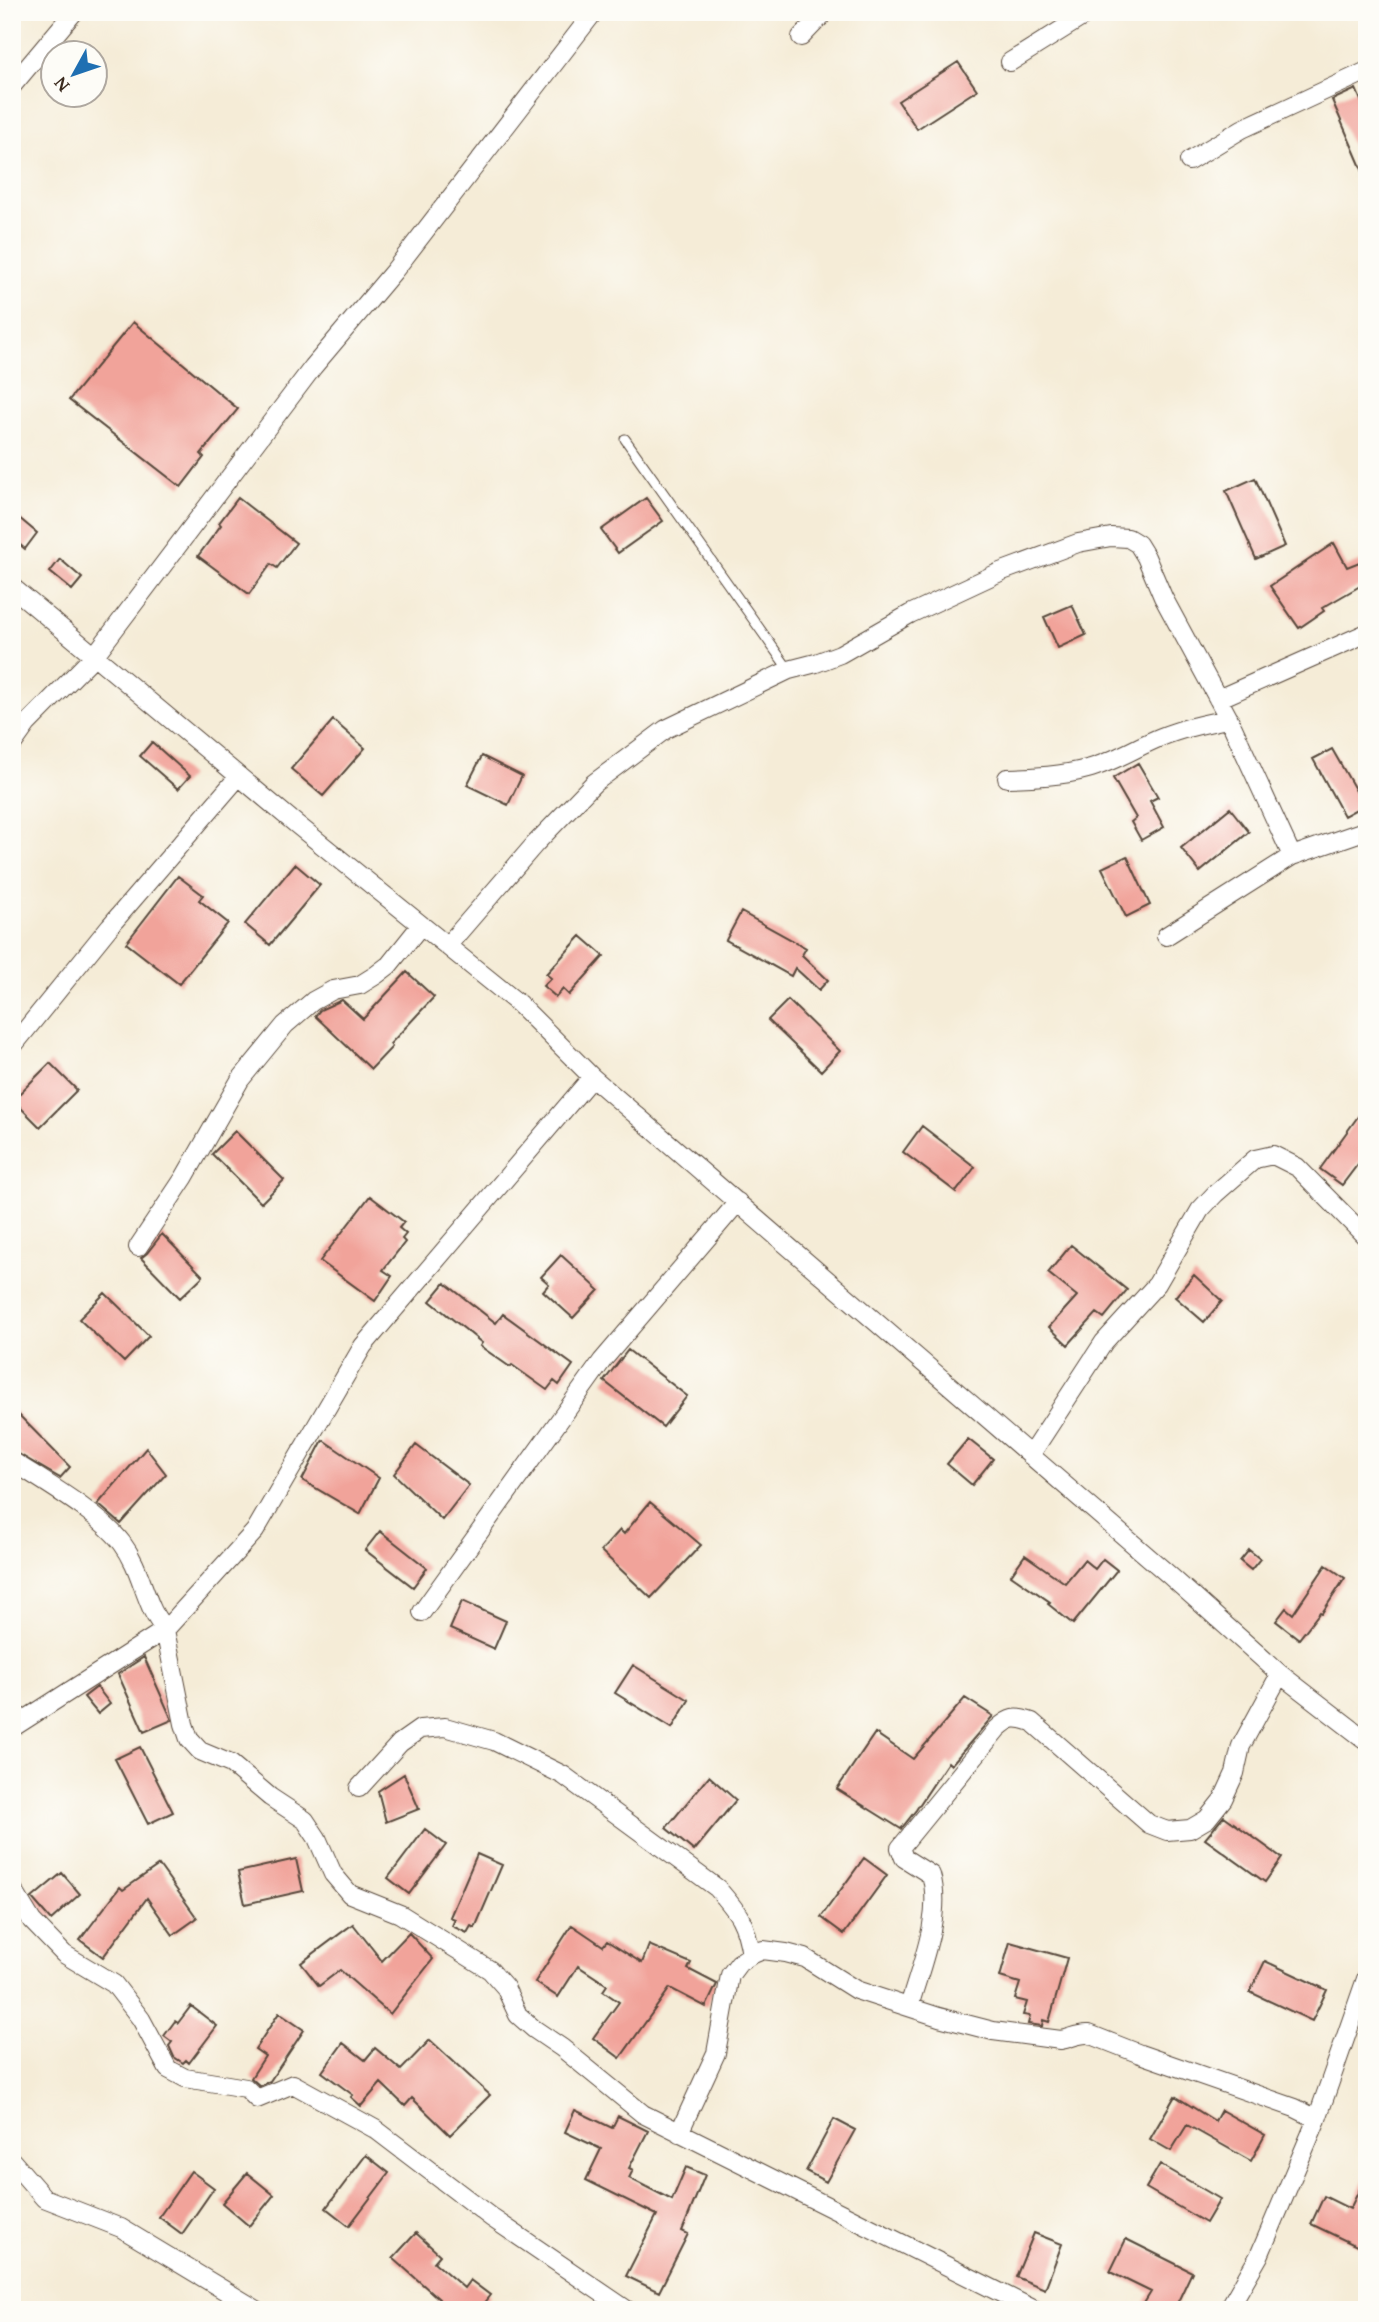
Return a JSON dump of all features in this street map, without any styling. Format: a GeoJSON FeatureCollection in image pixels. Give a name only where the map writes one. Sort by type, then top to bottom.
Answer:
{"type":"FeatureCollection","features":[{"type":"Feature","properties":{"kind":"street"},"geometry":{"type":"LineString","coordinates":[[12,86],[74,12]]}},
{"type":"Feature","properties":{"kind":"street"},"geometry":{"type":"LineString","coordinates":[[12,745],[27,724],[95,654],[313,367],[394,271],[594,12]]}},
{"type":"Feature","properties":{"kind":"street"},"geometry":{"type":"LineString","coordinates":[[801,37],[825,12]]}},
{"type":"Feature","properties":{"kind":"street"},"geometry":{"type":"LineString","coordinates":[[1010,62],[1090,12]]}},
{"type":"Feature","properties":{"kind":"street"},"geometry":{"type":"LineString","coordinates":[[1189,161],[1241,129],[1367,71]]}},
{"type":"Feature","properties":{"kind":"street"},"geometry":{"type":"LineString","coordinates":[[447,946],[535,844],[594,783],[666,729],[789,670],[840,654],[910,614],[1000,572],[1078,543],[1111,537],[1128,538],[1138,544],[1146,557],[1163,597],[1229,719],[1292,856]]}},
{"type":"Feature","properties":{"kind":"street"},"geometry":{"type":"LineString","coordinates":[[12,586],[239,776],[519,1004],[592,1077],[1031,1454],[1280,1674],[1367,1741]]}},
{"type":"Feature","properties":{"kind":"street"},"geometry":{"type":"LineString","coordinates":[[1219,699],[1367,633]]}},
{"type":"Feature","properties":{"kind":"street"},"geometry":{"type":"LineString","coordinates":[[1007,778],[1045,776],[1087,769],[1119,758],[1161,737],[1201,724],[1229,719]]}},
{"type":"Feature","properties":{"kind":"street"},"geometry":{"type":"LineString","coordinates":[[12,1047],[110,926],[239,776]]}},
{"type":"Feature","properties":{"kind":"street"},"geometry":{"type":"LineString","coordinates":[[1166,936],[1292,856],[1367,830]]}},
{"type":"Feature","properties":{"kind":"street"},"geometry":{"type":"LineString","coordinates":[[138,1247],[184,1178],[240,1080],[285,1025],[313,1001],[332,990],[360,985],[376,975],[389,965],[421,925]]}},
{"type":"Feature","properties":{"kind":"street"},"geometry":{"type":"LineString","coordinates":[[12,1728],[165,1630],[255,1531],[363,1346],[592,1077]]}},
{"type":"Feature","properties":{"kind":"street"},"geometry":{"type":"LineString","coordinates":[[1031,1454],[1104,1342],[1157,1284],[1200,1210],[1255,1159],[1273,1154],[1297,1167],[1367,1238]]}},
{"type":"Feature","properties":{"kind":"street"},"geometry":{"type":"LineString","coordinates":[[422,1612],[602,1361],[738,1202]]}},
{"type":"Feature","properties":{"kind":"street"},"geometry":{"type":"LineString","coordinates":[[12,1461],[65,1495],[121,1542],[141,1575],[151,1608],[165,1630],[184,1724],[190,1739],[200,1751],[231,1764],[270,1797],[305,1820],[317,1838],[333,1874],[350,1894],[400,1914],[490,1970],[505,1987],[518,2015],[643,2114],[1035,2310]]}},
{"type":"Feature","properties":{"kind":"street"},"geometry":{"type":"LineString","coordinates":[[909,2007],[932,1928],[936,1897],[931,1874],[904,1858],[900,1849],[1009,1718],[1017,1717],[1032,1722],[1149,1824],[1167,1831],[1190,1829],[1207,1819],[1223,1799],[1235,1773],[1241,1746],[1280,1674]]}},
{"type":"Feature","properties":{"kind":"street"},"geometry":{"type":"LineString","coordinates":[[359,1788],[400,1743],[420,1729],[445,1727],[494,1741],[563,1775],[717,1888],[737,1910],[747,1932],[751,1955]]}},
{"type":"Feature","properties":{"kind":"street"},"geometry":{"type":"LineString","coordinates":[[12,1888],[32,1922],[64,1954],[114,1984],[141,2019],[168,2069],[185,2078],[246,2088],[257,2099],[293,2084],[375,2129],[492,2218],[627,2310]]}},
{"type":"Feature","properties":{"kind":"street"},"geometry":{"type":"LineString","coordinates":[[679,2133],[716,2053],[730,1975],[739,1963],[764,1951],[805,1958],[856,1990],[939,2017],[1007,2034],[1060,2040],[1080,2033],[1089,2034],[1295,2108],[1318,2119]]}},
{"type":"Feature","properties":{"kind":"street"},"geometry":{"type":"LineString","coordinates":[[1228,2310],[1259,2256],[1318,2119],[1367,1976]]}},
{"type":"Feature","properties":{"kind":"street"},"geometry":{"type":"LineString","coordinates":[[12,2161],[44,2198],[121,2228],[257,2310]]}},
{"type":"Feature","properties":{"kind":"lane"},"geometry":{"type":"LineString","coordinates":[[625,439],[789,670]]}},
{"type":"Feature","properties":{"kind":"building"},"geometry":{"type":"Polygon","coordinates":[[[958,62],[977,90],[917,129],[898,101],[958,62]]]}},
{"type":"Feature","properties":{"kind":"building"},"geometry":{"type":"Polygon","coordinates":[[[1356,89],[1367,114],[1367,181],[1332,100],[1356,89]]]}},
{"type":"Feature","properties":{"kind":"building"},"geometry":{"type":"Polygon","coordinates":[[[133,322],[238,409],[201,454],[204,457],[181,487],[69,400],[133,322]]]}},
{"type":"Feature","properties":{"kind":"building"},"geometry":{"type":"Polygon","coordinates":[[[1255,478],[1285,546],[1256,559],[1226,491],[1255,478]]]}},
{"type":"Feature","properties":{"kind":"building"},"geometry":{"type":"Polygon","coordinates":[[[238,498],[296,543],[277,568],[271,564],[249,594],[198,556],[238,498]]]}},
{"type":"Feature","properties":{"kind":"building"},"geometry":{"type":"Polygon","coordinates":[[[646,498],[663,521],[618,553],[601,530],[646,498]]]}},
{"type":"Feature","properties":{"kind":"building"},"geometry":{"type":"Polygon","coordinates":[[[12,512],[37,533],[25,549],[12,538],[12,512]]]}},
{"type":"Feature","properties":{"kind":"building"},"geometry":{"type":"Polygon","coordinates":[[[1334,543],[1347,567],[1367,559],[1367,582],[1322,608],[1324,611],[1299,628],[1270,586],[1334,543]]]}},
{"type":"Feature","properties":{"kind":"building"},"geometry":{"type":"Polygon","coordinates":[[[60,559],[82,578],[72,590],[50,572],[60,559]]]}},
{"type":"Feature","properties":{"kind":"building"},"geometry":{"type":"Polygon","coordinates":[[[1072,605],[1086,635],[1058,648],[1044,617],[1072,605]]]}},
{"type":"Feature","properties":{"kind":"building"},"geometry":{"type":"Polygon","coordinates":[[[333,720],[365,748],[323,796],[291,769],[333,720]]]}},
{"type":"Feature","properties":{"kind":"building"},"geometry":{"type":"Polygon","coordinates":[[[152,742],[190,776],[178,789],[140,756],[152,742]]]}},
{"type":"Feature","properties":{"kind":"building"},"geometry":{"type":"Polygon","coordinates":[[[1332,749],[1364,805],[1344,816],[1313,759],[1332,749]]]}},
{"type":"Feature","properties":{"kind":"building"},"geometry":{"type":"Polygon","coordinates":[[[482,756],[522,776],[508,805],[467,785],[482,756]]]}},
{"type":"Feature","properties":{"kind":"building"},"geometry":{"type":"Polygon","coordinates":[[[1138,763],[1158,797],[1150,801],[1164,827],[1141,840],[1131,822],[1136,818],[1113,778],[1138,763]]]}},
{"type":"Feature","properties":{"kind":"building"},"geometry":{"type":"Polygon","coordinates":[[[1230,808],[1249,832],[1200,872],[1181,848],[1230,808]]]}},
{"type":"Feature","properties":{"kind":"building"},"geometry":{"type":"Polygon","coordinates":[[[1127,856],[1150,905],[1126,917],[1102,868],[1127,856]]]}},
{"type":"Feature","properties":{"kind":"building"},"geometry":{"type":"Polygon","coordinates":[[[295,864],[320,885],[270,945],[245,924],[295,864]]]}},
{"type":"Feature","properties":{"kind":"building"},"geometry":{"type":"Polygon","coordinates":[[[178,876],[203,895],[199,900],[228,923],[179,984],[126,943],[178,876]]]}},
{"type":"Feature","properties":{"kind":"building"},"geometry":{"type":"Polygon","coordinates":[[[741,912],[806,948],[802,955],[828,980],[819,990],[795,968],[791,976],[726,940],[741,912]]]}},
{"type":"Feature","properties":{"kind":"building"},"geometry":{"type":"Polygon","coordinates":[[[581,936],[604,956],[569,995],[563,989],[556,997],[543,986],[551,978],[546,974],[581,936]]]}},
{"type":"Feature","properties":{"kind":"building"},"geometry":{"type":"Polygon","coordinates":[[[407,972],[434,997],[390,1044],[392,1047],[371,1069],[315,1016],[320,1010],[342,1000],[363,1019],[407,972]]]}},
{"type":"Feature","properties":{"kind":"building"},"geometry":{"type":"Polygon","coordinates":[[[788,1000],[840,1051],[821,1071],[768,1020],[788,1000]]]}},
{"type":"Feature","properties":{"kind":"building"},"geometry":{"type":"Polygon","coordinates":[[[50,1063],[77,1090],[40,1127],[13,1100],[50,1063]]]}},
{"type":"Feature","properties":{"kind":"building"},"geometry":{"type":"Polygon","coordinates":[[[1367,1104],[1367,1152],[1342,1185],[1320,1169],[1367,1104]]]}},
{"type":"Feature","properties":{"kind":"building"},"geometry":{"type":"Polygon","coordinates":[[[922,1126],[975,1167],[956,1192],[903,1152],[922,1126]]]}},
{"type":"Feature","properties":{"kind":"building"},"geometry":{"type":"Polygon","coordinates":[[[235,1131],[284,1180],[261,1203],[212,1154],[235,1131]]]}},
{"type":"Feature","properties":{"kind":"building"},"geometry":{"type":"Polygon","coordinates":[[[370,1196],[404,1222],[399,1228],[406,1234],[402,1239],[405,1242],[383,1270],[392,1276],[375,1301],[320,1261],[370,1196]]]}},
{"type":"Feature","properties":{"kind":"building"},"geometry":{"type":"Polygon","coordinates":[[[162,1234],[203,1276],[180,1298],[141,1258],[162,1234]]]}},
{"type":"Feature","properties":{"kind":"building"},"geometry":{"type":"Polygon","coordinates":[[[1071,1245],[1127,1290],[1104,1318],[1097,1313],[1068,1345],[1049,1327],[1077,1296],[1048,1273],[1071,1245]]]}},
{"type":"Feature","properties":{"kind":"building"},"geometry":{"type":"Polygon","coordinates":[[[561,1255],[599,1290],[573,1318],[543,1291],[549,1284],[541,1277],[561,1255]]]}},
{"type":"Feature","properties":{"kind":"building"},"geometry":{"type":"Polygon","coordinates":[[[1194,1275],[1222,1301],[1204,1322],[1175,1297],[1194,1275]]]}},
{"type":"Feature","properties":{"kind":"building"},"geometry":{"type":"Polygon","coordinates":[[[445,1283],[496,1323],[503,1314],[573,1365],[559,1385],[554,1381],[547,1390],[480,1346],[482,1343],[430,1301],[445,1283]]]}},
{"type":"Feature","properties":{"kind":"building"},"geometry":{"type":"Polygon","coordinates":[[[105,1293],[149,1336],[124,1362],[79,1319],[105,1293]]]}},
{"type":"Feature","properties":{"kind":"building"},"geometry":{"type":"Polygon","coordinates":[[[628,1350],[687,1396],[663,1427],[604,1381],[628,1350]]]}},
{"type":"Feature","properties":{"kind":"building"},"geometry":{"type":"Polygon","coordinates":[[[12,1408],[70,1467],[60,1478],[12,1450],[12,1408]]]}},
{"type":"Feature","properties":{"kind":"building"},"geometry":{"type":"Polygon","coordinates":[[[968,1439],[993,1459],[972,1485],[947,1464],[968,1439]]]}},
{"type":"Feature","properties":{"kind":"building"},"geometry":{"type":"Polygon","coordinates":[[[323,1440],[379,1478],[360,1514],[302,1480],[323,1440]]]}},
{"type":"Feature","properties":{"kind":"building"},"geometry":{"type":"Polygon","coordinates":[[[416,1445],[469,1485],[442,1520],[394,1474],[416,1445]]]}},
{"type":"Feature","properties":{"kind":"building"},"geometry":{"type":"Polygon","coordinates":[[[146,1448],[166,1474],[121,1524],[98,1504],[146,1448]]]}},
{"type":"Feature","properties":{"kind":"building"},"geometry":{"type":"Polygon","coordinates":[[[650,1502],[701,1545],[651,1598],[601,1551],[620,1530],[624,1534],[650,1502]]]}},
{"type":"Feature","properties":{"kind":"building"},"geometry":{"type":"Polygon","coordinates":[[[380,1531],[427,1568],[413,1587],[365,1550],[380,1531]]]}},
{"type":"Feature","properties":{"kind":"building"},"geometry":{"type":"Polygon","coordinates":[[[1249,1550],[1260,1559],[1251,1570],[1240,1561],[1249,1550]]]}},
{"type":"Feature","properties":{"kind":"building"},"geometry":{"type":"Polygon","coordinates":[[[1025,1555],[1065,1583],[1084,1560],[1095,1569],[1103,1559],[1117,1570],[1073,1624],[1048,1604],[1050,1602],[1011,1575],[1025,1555]]]}},
{"type":"Feature","properties":{"kind":"building"},"geometry":{"type":"Polygon","coordinates":[[[1326,1565],[1345,1578],[1322,1613],[1320,1612],[1299,1639],[1276,1621],[1286,1608],[1293,1614],[1326,1565]]]}},
{"type":"Feature","properties":{"kind":"building"},"geometry":{"type":"Polygon","coordinates":[[[462,1601],[506,1621],[494,1649],[450,1629],[462,1601]]]}},
{"type":"Feature","properties":{"kind":"building"},"geometry":{"type":"Polygon","coordinates":[[[144,1657],[172,1720],[144,1732],[118,1674],[144,1657]]]}},
{"type":"Feature","properties":{"kind":"building"},"geometry":{"type":"Polygon","coordinates":[[[633,1665],[689,1700],[672,1728],[615,1693],[633,1665]]]}},
{"type":"Feature","properties":{"kind":"building"},"geometry":{"type":"Polygon","coordinates":[[[97,1687],[110,1704],[98,1714],[84,1697],[97,1687]]]}},
{"type":"Feature","properties":{"kind":"building"},"geometry":{"type":"Polygon","coordinates":[[[965,1698],[993,1716],[951,1765],[948,1762],[901,1829],[837,1789],[875,1733],[913,1759],[965,1698]]]}},
{"type":"Feature","properties":{"kind":"building"},"geometry":{"type":"Polygon","coordinates":[[[140,1747],[173,1812],[148,1824],[115,1759],[140,1747]]]}},
{"type":"Feature","properties":{"kind":"building"},"geometry":{"type":"Polygon","coordinates":[[[404,1774],[419,1809],[386,1822],[378,1791],[404,1774]]]}},
{"type":"Feature","properties":{"kind":"building"},"geometry":{"type":"Polygon","coordinates":[[[709,1776],[736,1800],[694,1851],[666,1828],[709,1776]]]}},
{"type":"Feature","properties":{"kind":"building"},"geometry":{"type":"Polygon","coordinates":[[[1224,1816],[1282,1858],[1265,1882],[1205,1839],[1224,1816]]]}},
{"type":"Feature","properties":{"kind":"building"},"geometry":{"type":"Polygon","coordinates":[[[425,1829],[446,1845],[409,1894],[388,1878],[425,1829]]]}},
{"type":"Feature","properties":{"kind":"building"},"geometry":{"type":"Polygon","coordinates":[[[477,1854],[502,1865],[475,1928],[471,1926],[467,1933],[452,1926],[455,1919],[450,1917],[477,1854]]]}},
{"type":"Feature","properties":{"kind":"building"},"geometry":{"type":"Polygon","coordinates":[[[864,1858],[887,1875],[844,1934],[821,1917],[864,1858]]]}},
{"type":"Feature","properties":{"kind":"building"},"geometry":{"type":"Polygon","coordinates":[[[296,1859],[303,1891],[245,1904],[238,1872],[296,1859]]]}},
{"type":"Feature","properties":{"kind":"building"},"geometry":{"type":"Polygon","coordinates":[[[159,1865],[197,1918],[173,1935],[147,1898],[103,1957],[80,1940],[120,1887],[123,1890],[159,1865]]]}},
{"type":"Feature","properties":{"kind":"building"},"geometry":{"type":"Polygon","coordinates":[[[62,1873],[80,1894],[51,1920],[32,1898],[62,1873]]]}},
{"type":"Feature","properties":{"kind":"building"},"geometry":{"type":"Polygon","coordinates":[[[353,1924],[382,1961],[409,1933],[433,1959],[390,2014],[340,1970],[319,1986],[301,1963],[353,1924]]]}},
{"type":"Feature","properties":{"kind":"building"},"geometry":{"type":"Polygon","coordinates":[[[572,1925],[603,1946],[607,1941],[642,1963],[649,1945],[691,1963],[688,1969],[717,1984],[706,2007],[670,1988],[620,2058],[593,2038],[619,2002],[603,1991],[607,1985],[578,1966],[558,1997],[535,1982],[572,1925]]]}},
{"type":"Feature","properties":{"kind":"building"},"geometry":{"type":"Polygon","coordinates":[[[1010,1942],[1067,1958],[1049,2022],[1043,2020],[1042,2026],[1028,2024],[1030,2016],[1023,2015],[1027,2002],[1015,1999],[1020,1983],[1000,1977],[1010,1942]]]}},
{"type":"Feature","properties":{"kind":"building"},"geometry":{"type":"Polygon","coordinates":[[[1265,1961],[1327,1990],[1312,2021],[1250,1992],[1265,1961]]]}},
{"type":"Feature","properties":{"kind":"building"},"geometry":{"type":"Polygon","coordinates":[[[191,2006],[217,2026],[189,2063],[186,2060],[183,2063],[174,2057],[169,2046],[172,2042],[164,2036],[191,2006]]]}},
{"type":"Feature","properties":{"kind":"building"},"geometry":{"type":"Polygon","coordinates":[[[279,2013],[304,2030],[270,2081],[260,2086],[251,2078],[265,2056],[255,2049],[279,2013]]]}},
{"type":"Feature","properties":{"kind":"building"},"geometry":{"type":"Polygon","coordinates":[[[430,2040],[490,2095],[450,2135],[412,2098],[405,2106],[381,2083],[361,2106],[351,2097],[353,2095],[322,2072],[343,2043],[365,2060],[375,2048],[401,2070],[430,2040]]]}},
{"type":"Feature","properties":{"kind":"building"},"geometry":{"type":"Polygon","coordinates":[[[1175,2096],[1215,2121],[1221,2110],[1265,2135],[1251,2161],[1187,2125],[1171,2151],[1150,2139],[1175,2096]]]}},
{"type":"Feature","properties":{"kind":"building"},"geometry":{"type":"Polygon","coordinates":[[[575,2110],[612,2128],[618,2116],[648,2131],[629,2168],[633,2170],[629,2178],[672,2200],[686,2167],[705,2175],[682,2231],[688,2234],[659,2292],[626,2276],[657,2215],[586,2180],[601,2149],[565,2132],[575,2110]]]}},
{"type":"Feature","properties":{"kind":"building"},"geometry":{"type":"Polygon","coordinates":[[[834,2119],[855,2130],[826,2182],[806,2171],[834,2119]]]}},
{"type":"Feature","properties":{"kind":"building"},"geometry":{"type":"Polygon","coordinates":[[[366,2155],[389,2173],[349,2226],[326,2208],[366,2155]]]}},
{"type":"Feature","properties":{"kind":"building"},"geometry":{"type":"Polygon","coordinates":[[[1160,2164],[1220,2199],[1206,2223],[1146,2188],[1160,2164]]]}},
{"type":"Feature","properties":{"kind":"building"},"geometry":{"type":"Polygon","coordinates":[[[191,2171],[214,2188],[182,2234],[159,2217],[191,2171]]]}},
{"type":"Feature","properties":{"kind":"building"},"geometry":{"type":"Polygon","coordinates":[[[247,2173],[274,2195],[249,2226],[222,2203],[247,2173]]]}},
{"type":"Feature","properties":{"kind":"building"},"geometry":{"type":"Polygon","coordinates":[[[1367,2174],[1367,2251],[1311,2224],[1324,2196],[1350,2209],[1367,2174]]]}},
{"type":"Feature","properties":{"kind":"building"},"geometry":{"type":"Polygon","coordinates":[[[416,2233],[440,2255],[434,2262],[464,2288],[470,2280],[490,2295],[478,2310],[432,2310],[439,2299],[393,2258],[416,2233]]]}},
{"type":"Feature","properties":{"kind":"building"},"geometry":{"type":"Polygon","coordinates":[[[1034,2233],[1062,2244],[1045,2289],[1016,2277],[1034,2233]]]}},
{"type":"Feature","properties":{"kind":"building"},"geometry":{"type":"Polygon","coordinates":[[[1126,2239],[1192,2272],[1174,2310],[1140,2310],[1151,2292],[1110,2272],[1126,2239]]]}}]}
